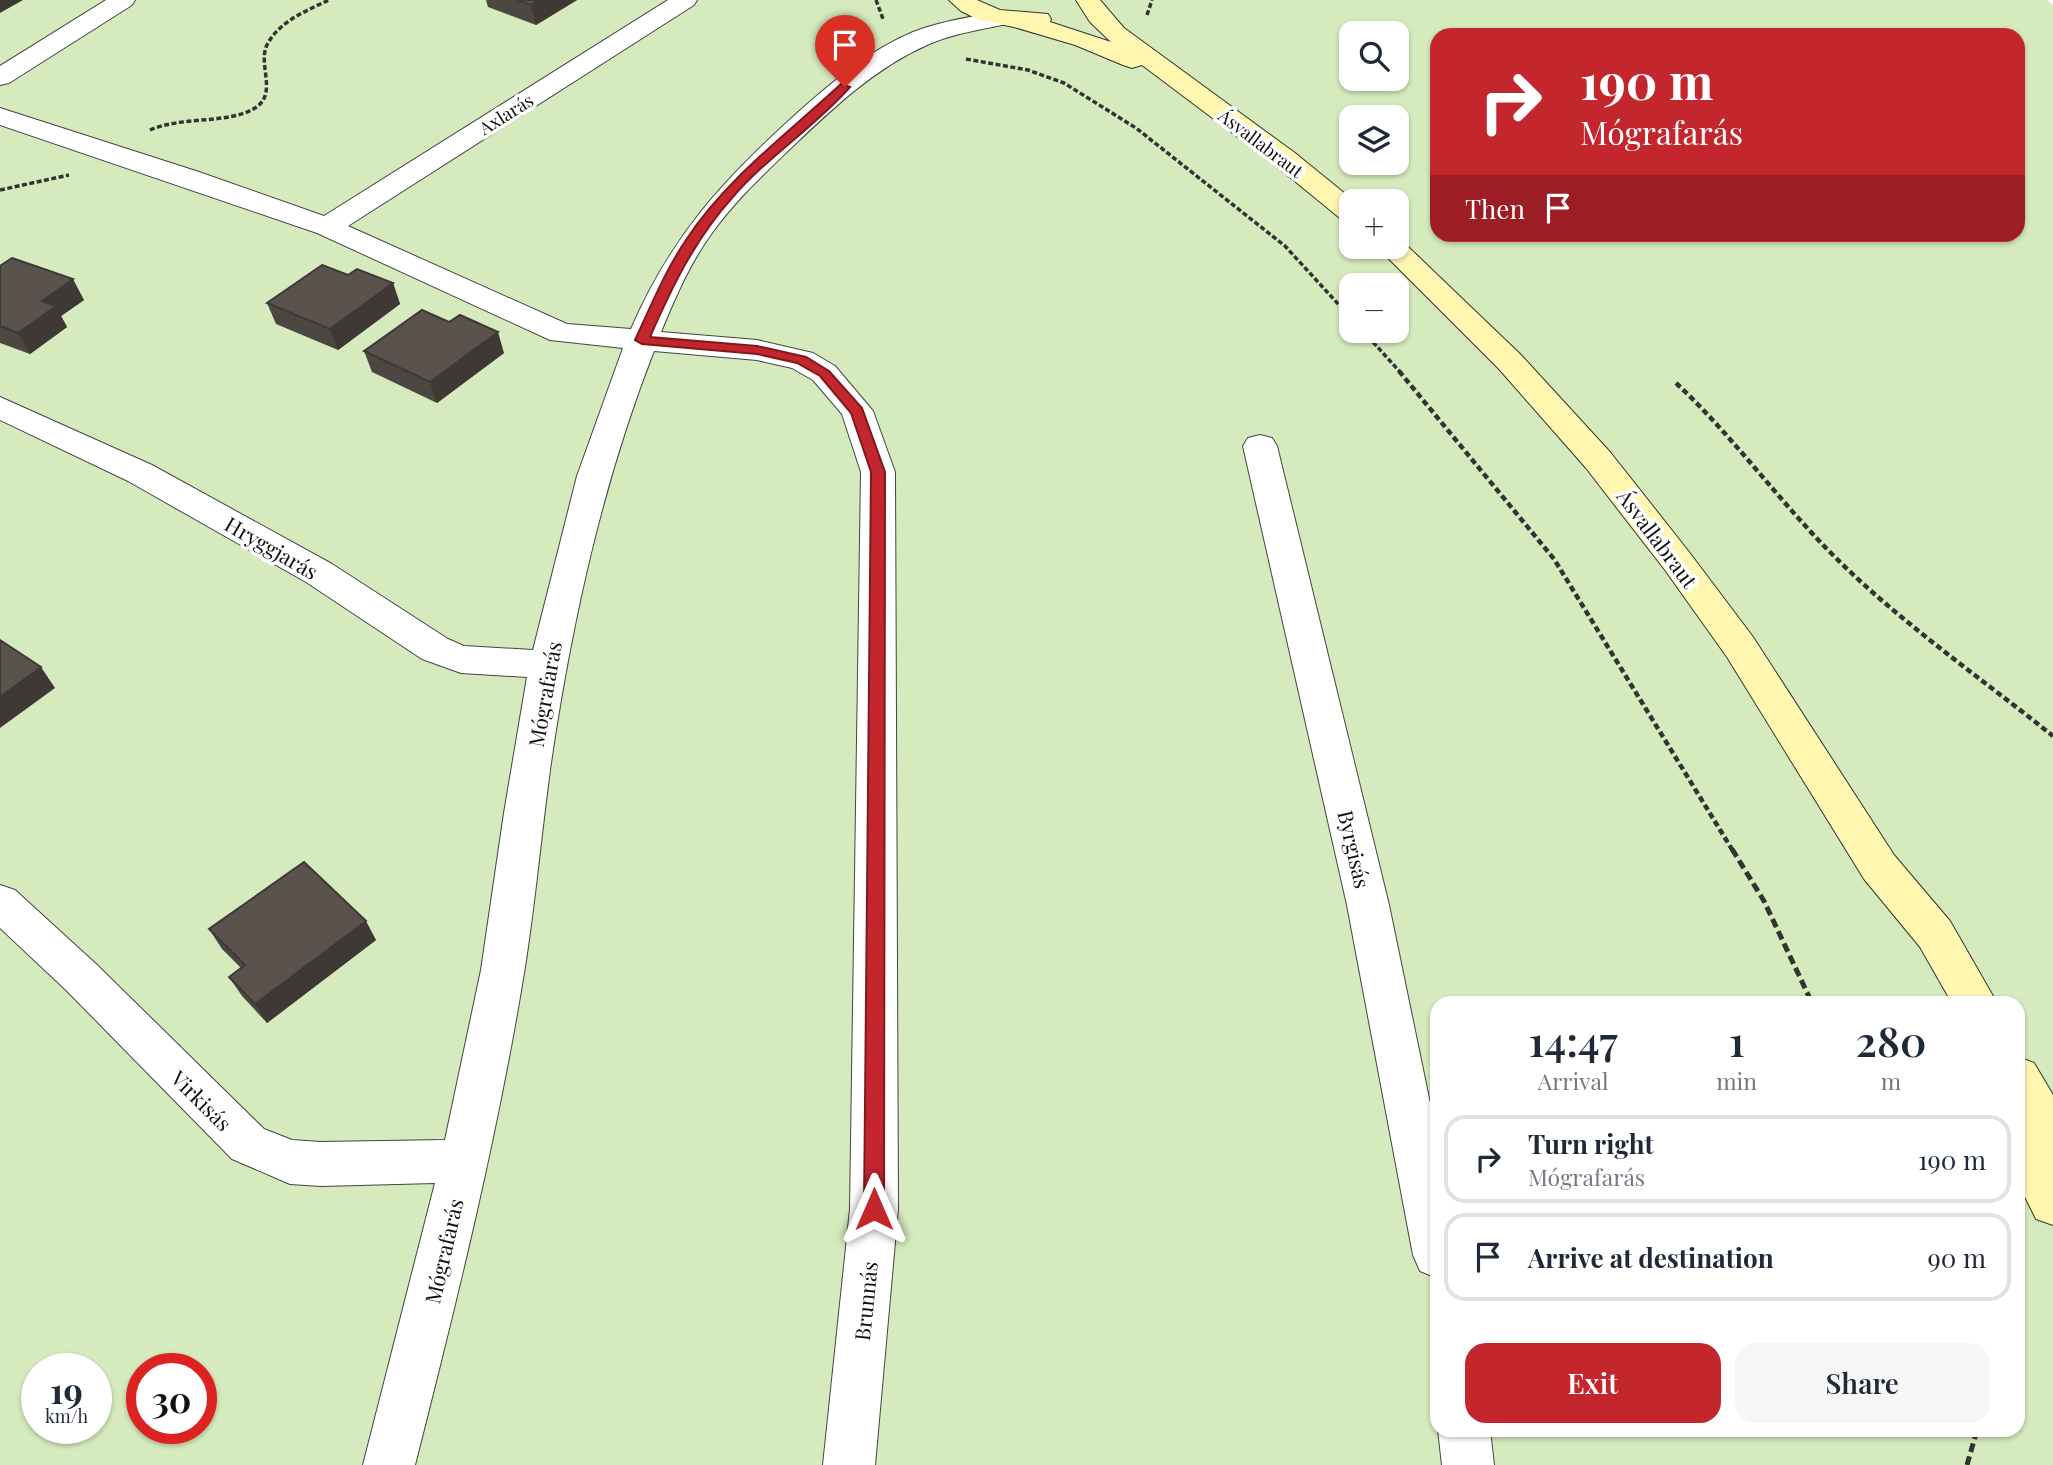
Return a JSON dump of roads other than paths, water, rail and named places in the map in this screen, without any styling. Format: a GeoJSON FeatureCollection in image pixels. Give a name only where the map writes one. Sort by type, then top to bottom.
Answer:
{"type":"FeatureCollection","features":[{"type":"Feature","properties":{"kind":"main road","name":"Ásvallabraut"},"geometry":{"type":"LineString","coordinates":[[961,0],[984,14],[1084,40],[1170,76]]}},
{"type":"Feature","properties":{"kind":"main road","name":"Ásvallabraut"},"geometry":{"type":"LineString","coordinates":[[1088,0],[1108,28],[1285,159],[1339,203]]}},
{"type":"Feature","properties":{"kind":"main road"},"geometry":{"type":"LineString","coordinates":[[1008,19],[1050,18],[1066,13],[1088,0]]}},
{"type":"Feature","properties":{"kind":"main road","name":"Ásvallabraut"},"geometry":{"type":"LineString","coordinates":[[1404,259],[1510,362],[1606,470],[1740,648],[1878,867],[1935,934],[1971,996]]}},
{"type":"Feature","properties":{"kind":"main road","name":"Ásvallabraut"},"geometry":{"type":"LineString","coordinates":[[1878,867],[1908,938],[1940,996]]}},
{"type":"Feature","properties":{"kind":"main road"},"geometry":{"type":"LineString","coordinates":[[2025,1089],[2053,1138]]}},
{"type":"Feature","properties":{"kind":"main road"},"geometry":{"type":"LineString","coordinates":[[2025,1149],[2053,1203]]}},
{"type":"Feature","properties":{"kind":"street"},"geometry":{"type":"LineString","coordinates":[[0,76],[123,0]]}},
{"type":"Feature","properties":{"kind":"street","name":"Axlarás"},"geometry":{"type":"LineString","coordinates":[[327,227],[685,0]]}},
{"type":"Feature","properties":{"kind":"street","name":"Mógrafarás"},"geometry":{"type":"LineString","coordinates":[[916,41],[950,0]]}},
{"type":"Feature","properties":{"kind":"street","name":"Mógrafarás"},"geometry":{"type":"LineString","coordinates":[[390,1465],[426,1326],[464,1161],[503,967],[548,665],[582,512],[611,418],[642,340],[664,289],[692,241],[728,194],[831,98],[876,64],[916,41],[1008,19]]}},
{"type":"Feature","properties":{"kind":"street"},"geometry":{"type":"LineString","coordinates":[[0,116],[113,152],[327,227],[561,333],[642,340]]}},
{"type":"Feature","properties":{"kind":"street","name":"Brunnás"},"geometry":{"type":"LineString","coordinates":[[642,340],[757,350],[802,360],[824,373],[857,411],[878,472],[874,1209],[849,1465]]}},
{"type":"Feature","properties":{"kind":"street","name":"Hryggjarás"},"geometry":{"type":"LineString","coordinates":[[0,407],[152,480],[319,573],[435,649],[461,659],[548,665]]}},
{"type":"Feature","properties":{"kind":"street","name":"Byrgisás"},"geometry":{"type":"LineString","coordinates":[[1259,446],[1368,905],[1430,1219]]}},
{"type":"Feature","properties":{"kind":"street","name":"Virkisás"},"geometry":{"type":"LineString","coordinates":[[0,902],[81,977],[248,1144],[290,1162],[321,1164],[464,1161]]}},
{"type":"Feature","properties":{"kind":"street"},"geometry":{"type":"LineString","coordinates":[[1465,1437],[1468,1465]]}}]}
